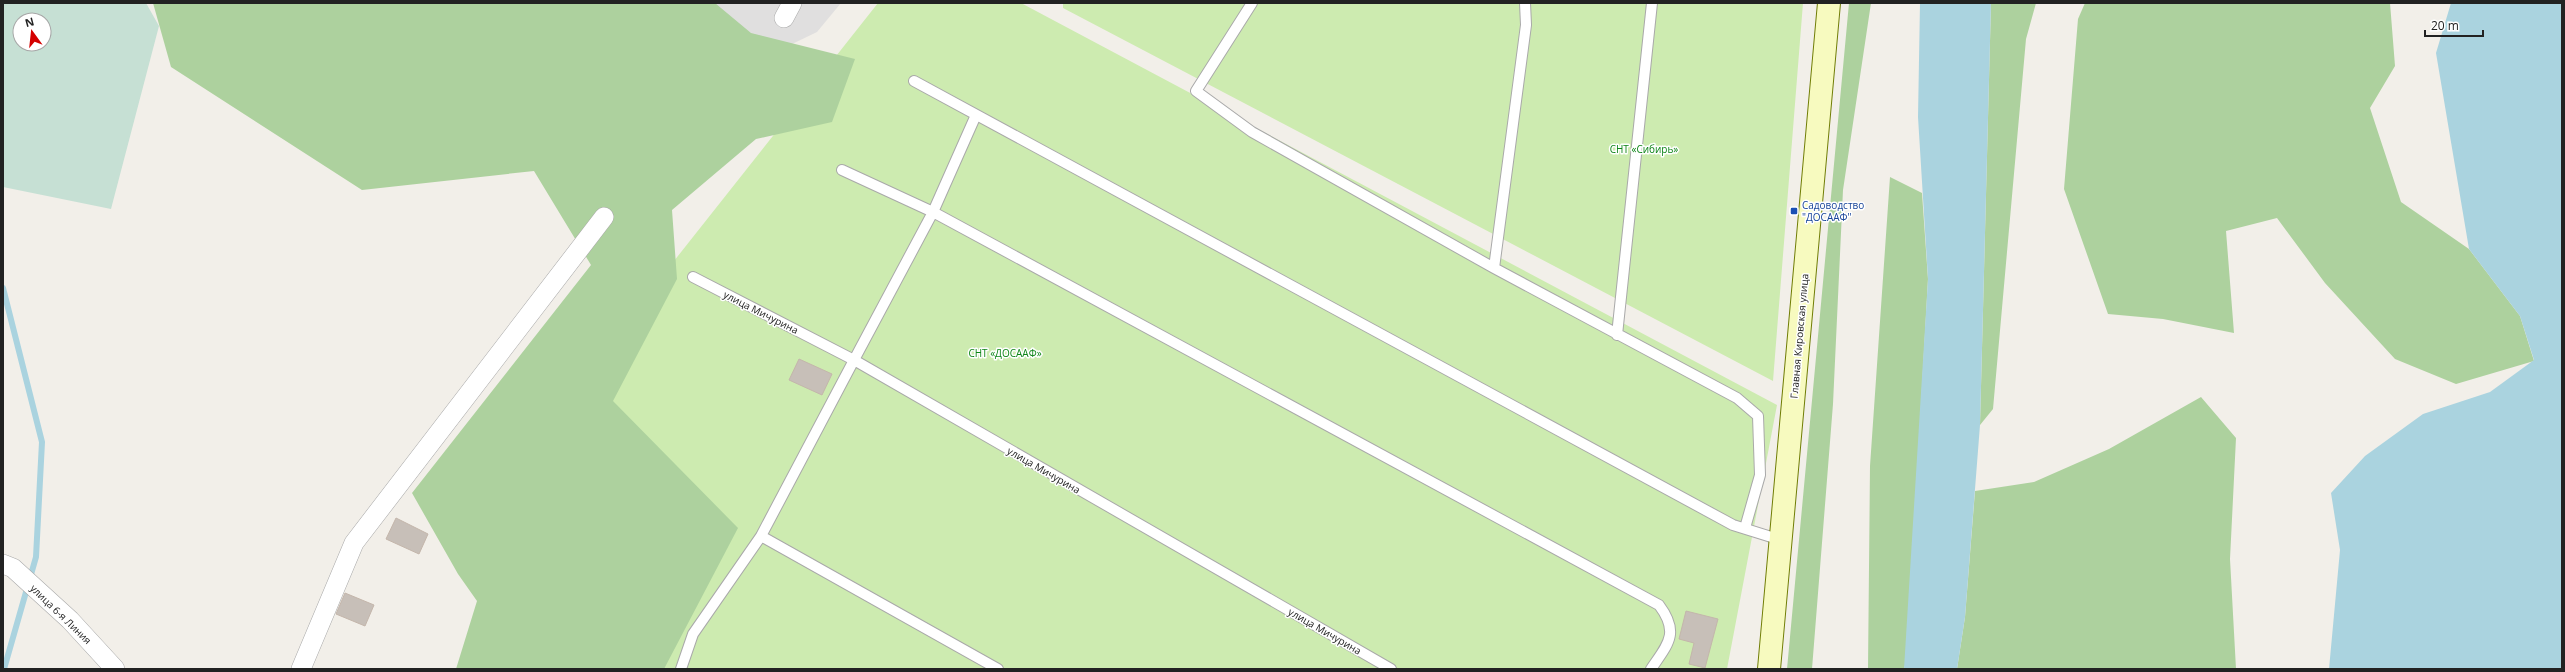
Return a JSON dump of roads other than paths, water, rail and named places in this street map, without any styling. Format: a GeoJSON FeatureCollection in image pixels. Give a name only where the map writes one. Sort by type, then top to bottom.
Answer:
{"type":"FeatureCollection","features":[{"type":"Feature","properties":{"kind":"main road","name":"Главная Кировская улица"},"geometry":{"type":"LineString","coordinates":[[1769,669],[1829,3]]}},
{"type":"Feature","properties":{"kind":"street"},"geometry":{"type":"LineString","coordinates":[[301,669],[354,543],[604,217]]}},
{"type":"Feature","properties":{"kind":"street","name":"улица 6-я Линия"},"geometry":{"type":"LineString","coordinates":[[3,564],[13,568],[70,620],[115,669]]}},
{"type":"Feature","properties":{"kind":"lane"},"geometry":{"type":"LineString","coordinates":[[1252,3],[1196,91],[1252,132],[1494,268],[1737,398],[1758,416],[1760,475],[1745,528]]}},
{"type":"Feature","properties":{"kind":"lane"},"geometry":{"type":"LineString","coordinates":[[1494,268],[1526,25],[1525,3]]}},
{"type":"Feature","properties":{"kind":"lane"},"geometry":{"type":"LineString","coordinates":[[1617,335],[1652,3]]}},
{"type":"Feature","properties":{"kind":"lane"},"geometry":{"type":"LineString","coordinates":[[914,81],[1712,513],[1745,528],[1781,540]]}},
{"type":"Feature","properties":{"kind":"lane"},"geometry":{"type":"LineString","coordinates":[[681,669],[693,634],[761,536],[933,212],[976,115]]}},
{"type":"Feature","properties":{"kind":"lane"},"geometry":{"type":"LineString","coordinates":[[842,170],[933,212],[1659,605],[1666,614],[1671,628],[1670,639],[1651,669]]}},
{"type":"Feature","properties":{"kind":"lane","name":"улица Мичурина"},"geometry":{"type":"LineString","coordinates":[[693,277],[854,360],[1391,669]]}},
{"type":"Feature","properties":{"kind":"lane"},"geometry":{"type":"LineString","coordinates":[[761,536],[998,669]]}},
{"type":"Feature","properties":{"kind":"water"},"geometry":{"type":"Polygon","coordinates":[[[1920,3],[1991,3],[1980,425],[1965,617],[1957,669],[1904,669],[1928,279],[1918,117],[1920,3]]]}},
{"type":"Feature","properties":{"kind":"water"},"geometry":{"type":"Polygon","coordinates":[[[2451,3],[2562,3],[2562,669],[2329,669],[2340,550],[2331,493],[2365,456],[2423,414],[2490,392],[2534,360],[2520,316],[2469,249],[2436,53],[2451,3]]]}},
{"type":"Feature","properties":{"kind":"waterway"},"geometry":{"type":"LineString","coordinates":[[3,288],[42,442],[36,557],[4,669]]}},
{"type":"Feature","properties":{"kind":"place","name":"Садоводство \"ДОСААФ\""},"geometry":{"type":"Point","coordinates":[1794,211]}},
{"type":"Feature","properties":{"kind":"park label","name":"СНТ «Сибирь»"},"geometry":{"type":"Point","coordinates":[1644,149]}},
{"type":"Feature","properties":{"kind":"park label","name":"СНТ «ДОСААФ»"},"geometry":{"type":"Point","coordinates":[1005,353]}}]}
